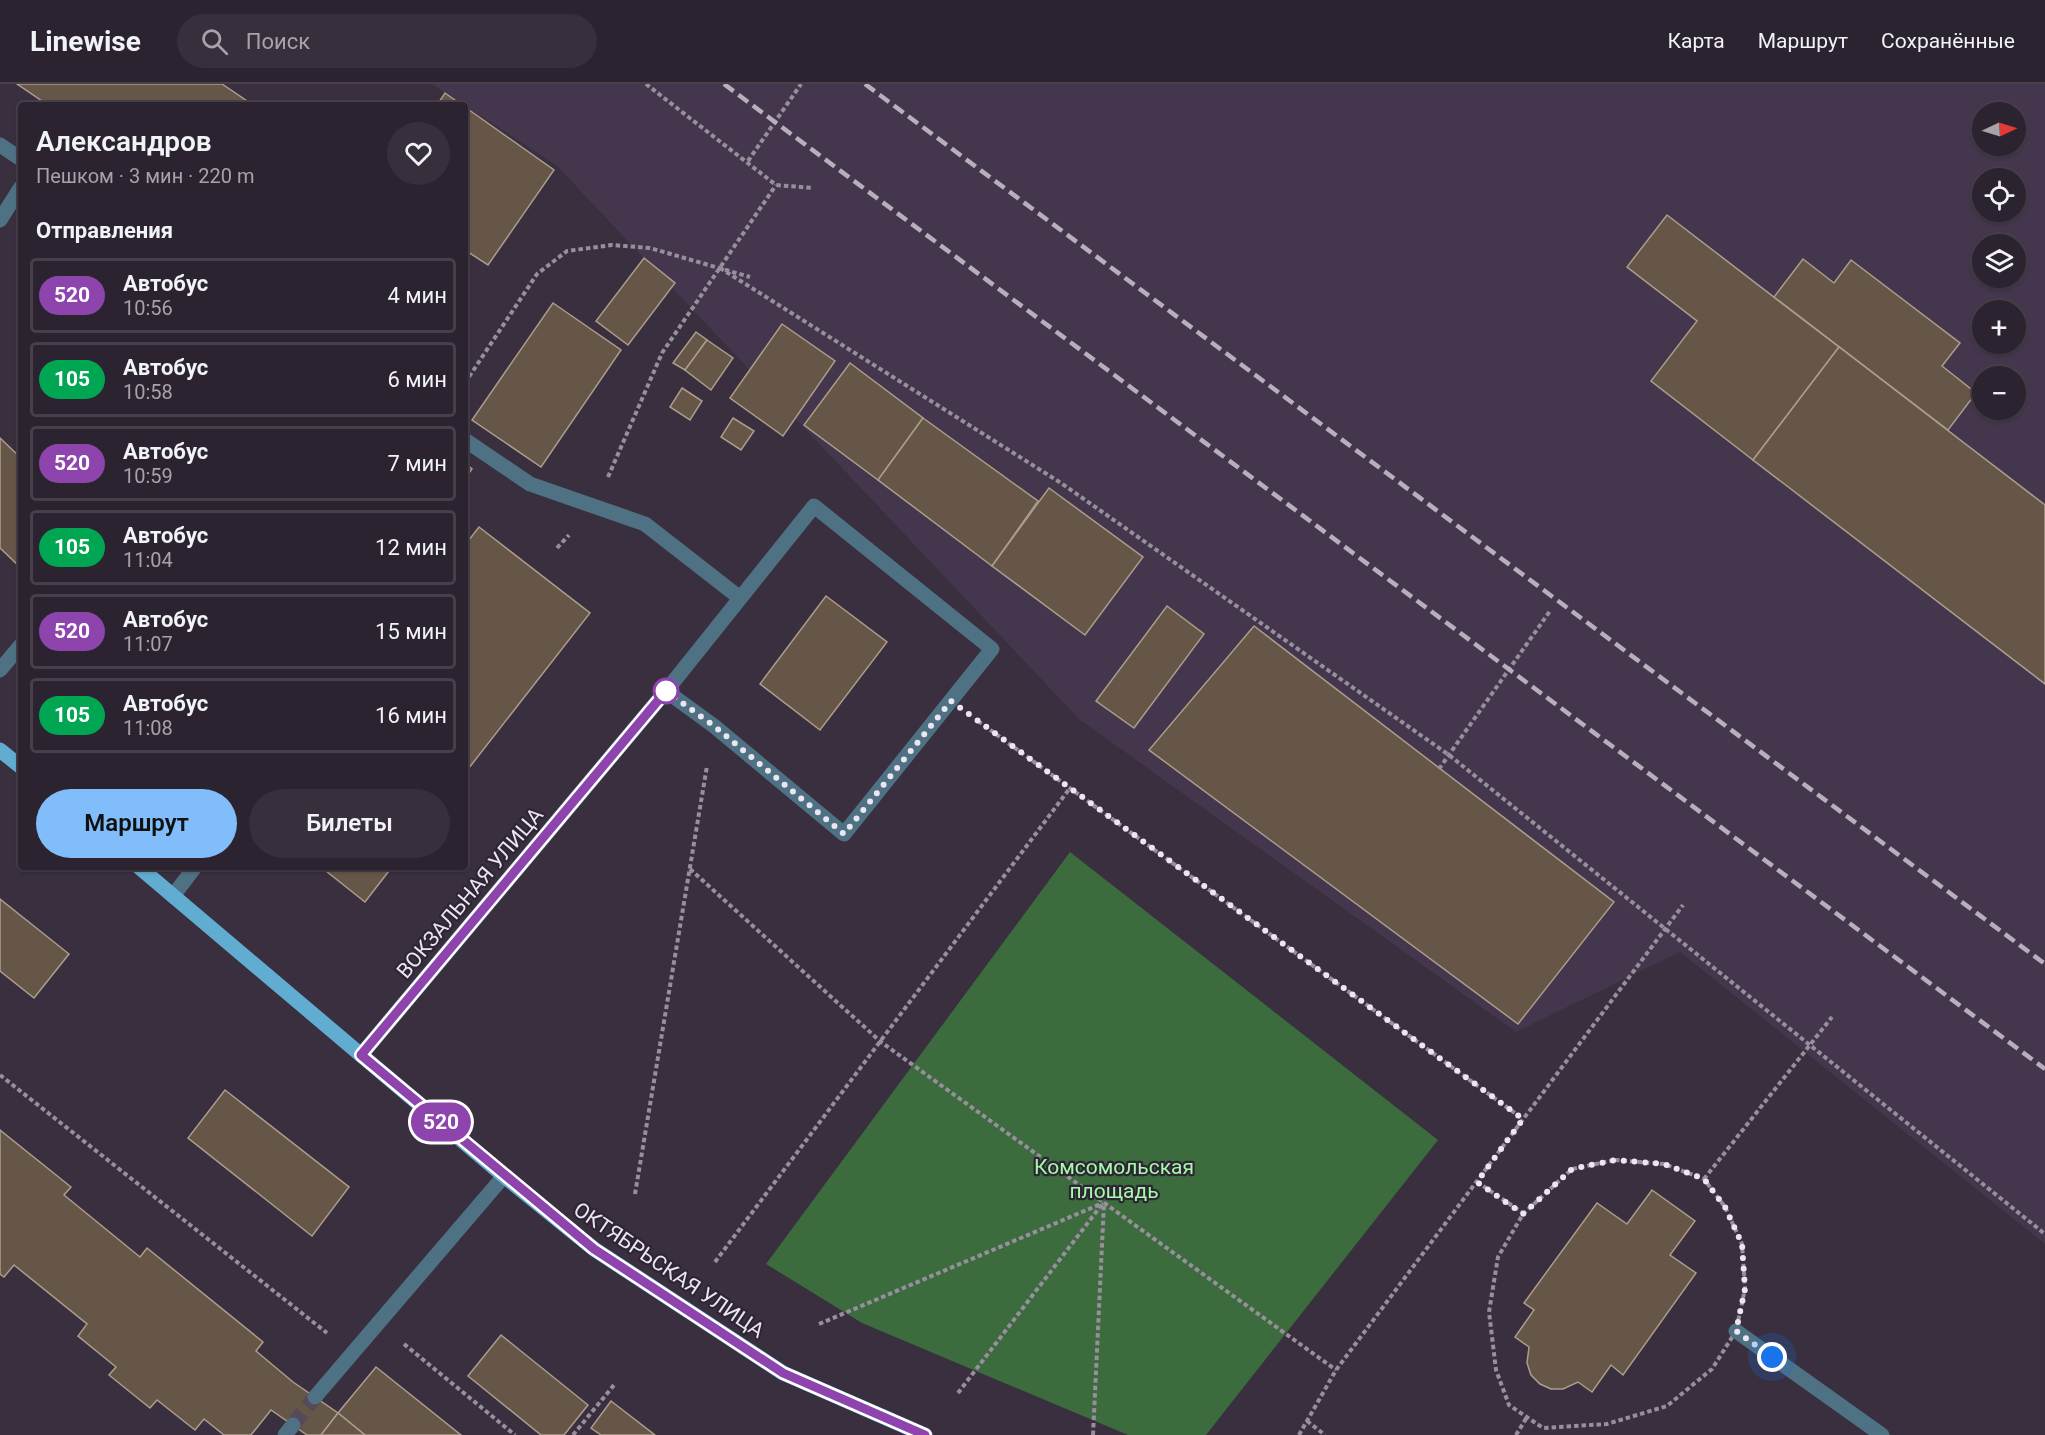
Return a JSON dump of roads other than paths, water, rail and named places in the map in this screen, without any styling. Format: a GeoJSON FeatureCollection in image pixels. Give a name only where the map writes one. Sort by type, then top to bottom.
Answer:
{"type":"FeatureCollection","features":[{"type":"Feature","properties":{"kind":"main road"},"geometry":{"type":"LineString","coordinates":[[0,750],[18,765]]}},
{"type":"Feature","properties":{"kind":"main road","name":"ОКТЯБРЬСКАЯ УЛИЦА"},"geometry":{"type":"LineString","coordinates":[[143,870],[504,1176],[594,1249],[783,1373],[925,1435]]}},
{"type":"Feature","properties":{"kind":"street"},"geometry":{"type":"LineString","coordinates":[[0,145],[18,157]]}},
{"type":"Feature","properties":{"kind":"street"},"geometry":{"type":"LineString","coordinates":[[0,220],[18,193]]}},
{"type":"Feature","properties":{"kind":"street"},"geometry":{"type":"LineString","coordinates":[[468,442],[530,484],[645,524],[740,598]]}},
{"type":"Feature","properties":{"kind":"street","name":"ВОКЗАЛЬНАЯ УЛИЦА"},"geometry":{"type":"LineString","coordinates":[[361,1055],[611,758],[814,506],[992,649],[844,834],[714,726],[666,691]]}},
{"type":"Feature","properties":{"kind":"street"},"geometry":{"type":"LineString","coordinates":[[0,670],[18,649]]}},
{"type":"Feature","properties":{"kind":"street"},"geometry":{"type":"LineString","coordinates":[[173,896],[193,870]]}},
{"type":"Feature","properties":{"kind":"street"},"geometry":{"type":"LineString","coordinates":[[315,1397],[504,1176]]}},
{"type":"Feature","properties":{"kind":"street"},"geometry":{"type":"LineString","coordinates":[[1736,1331],[1882,1435]]}},
{"type":"Feature","properties":{"kind":"tunnel"},"geometry":{"type":"LineString","coordinates":[[293,1425],[315,1397]]}},
{"type":"Feature","properties":{"kind":"railway"},"geometry":{"type":"LineString","coordinates":[[724,84],[2045,1069]]}},
{"type":"Feature","properties":{"kind":"railway"},"geometry":{"type":"LineString","coordinates":[[865,84],[2045,964]]}},
{"type":"Feature","properties":{"kind":"park label","name":"Комсомольская площадь"},"geometry":{"type":"Point","coordinates":[1114,1179]}}]}
